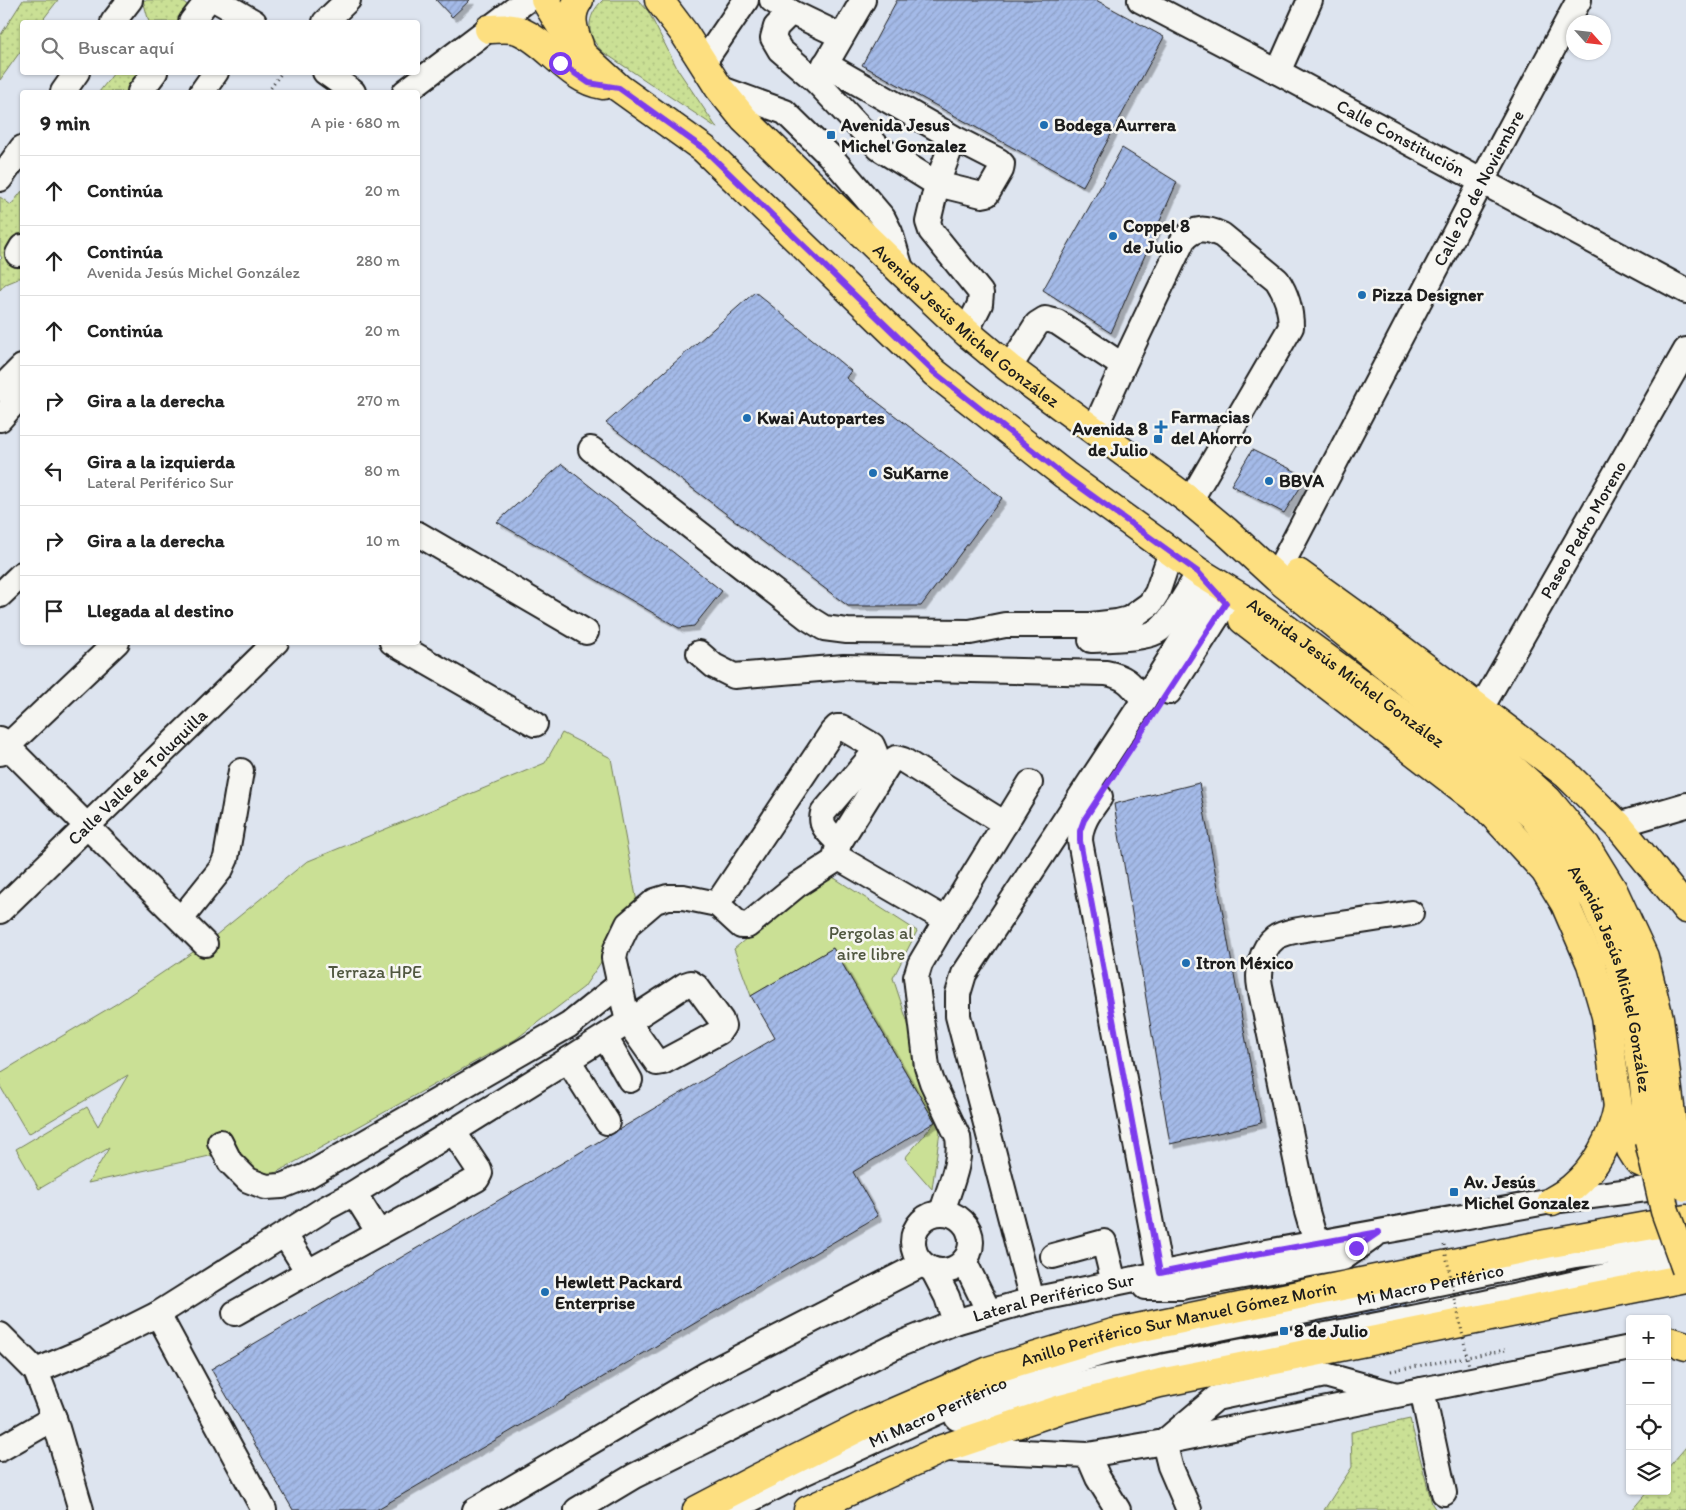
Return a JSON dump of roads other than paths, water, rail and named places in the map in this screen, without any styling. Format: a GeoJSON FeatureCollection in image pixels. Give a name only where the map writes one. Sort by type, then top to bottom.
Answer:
{"type":"FeatureCollection","features":[{"type":"Feature","properties":{"kind":"main road","name":"Avenida Jesús Michel González"},"geometry":{"type":"LineString","coordinates":[[545,0],[559,24],[584,56],[619,88],[704,149],[935,373],[1065,476],[1171,552],[1213,588],[1255,606],[1492,780],[1533,816],[1568,860],[1594,900],[1618,961],[1634,1015],[1644,1084],[1686,1186]]}},
{"type":"Feature","properties":{"kind":"main road"},"geometry":{"type":"LineString","coordinates":[[579,0],[572,19],[574,32],[584,56]]}},
{"type":"Feature","properties":{"kind":"main road","name":"Avenida Jesús Michel González"},"geometry":{"type":"LineString","coordinates":[[659,0],[684,33],[719,88],[744,119],[966,332],[1009,368],[1190,501],[1277,578],[1508,764],[1548,800],[1586,846],[1613,890],[1644,957],[1659,1018],[1670,1148],[1665,1211],[1686,1269]]}},
{"type":"Feature","properties":{"kind":"main road"},"geometry":{"type":"LineString","coordinates":[[684,33],[685,0]]}},
{"type":"Feature","properties":{"kind":"main road"},"geometry":{"type":"LineString","coordinates":[[489,29],[518,30],[541,43],[560,63],[589,83],[619,88]]}},
{"type":"Feature","properties":{"kind":"main road"},"geometry":{"type":"LineString","coordinates":[[1226,531],[1283,562],[1566,774],[1618,825],[1686,909]]}},
{"type":"Feature","properties":{"kind":"main road"},"geometry":{"type":"LineString","coordinates":[[1213,588],[1244,620],[1486,807],[1544,870],[1565,904],[1591,964],[1606,1016],[1618,1107],[1631,1150],[1638,1161],[1651,1167],[1670,1148]]}},
{"type":"Feature","properties":{"kind":"main road"},"geometry":{"type":"LineString","coordinates":[[1552,1201],[1572,1189],[1589,1170],[1603,1150],[1614,1127],[1618,1107]]}},
{"type":"Feature","properties":{"kind":"main road","name":"Anillo Periférico Sur Manuel Gómez Morín"},"geometry":{"type":"LineString","coordinates":[[697,1510],[864,1425],[982,1374],[1113,1333],[1546,1244],[1686,1219]]}},
{"type":"Feature","properties":{"kind":"main road"},"geometry":{"type":"LineString","coordinates":[[815,1508],[942,1449],[1061,1409],[1160,1383],[1686,1278]]}},
{"type":"Feature","properties":{"kind":"main road"},"geometry":{"type":"LineString","coordinates":[[1671,1341],[1686,1346]]}},
{"type":"Feature","properties":{"kind":"street"},"geometry":{"type":"LineString","coordinates":[[115,20],[130,0]]}},
{"type":"Feature","properties":{"kind":"street"},"geometry":{"type":"LineString","coordinates":[[327,20],[348,0]]}},
{"type":"Feature","properties":{"kind":"street"},"geometry":{"type":"LineString","coordinates":[[408,90],[527,0]]}},
{"type":"Feature","properties":{"kind":"street"},"geometry":{"type":"LineString","coordinates":[[703,63],[746,0]]}},
{"type":"Feature","properties":{"kind":"street"},"geometry":{"type":"LineString","coordinates":[[820,73],[863,0]]}},
{"type":"Feature","properties":{"kind":"street","name":"Calle Constitución"},"geometry":{"type":"LineString","coordinates":[[1140,0],[1686,291]]}},
{"type":"Feature","properties":{"kind":"street"},"geometry":{"type":"LineString","coordinates":[[1278,72],[1310,0]]}},
{"type":"Feature","properties":{"kind":"street","name":"Calle 20 de Noviembre"},"geometry":{"type":"LineString","coordinates":[[1283,562],[1579,0]]}},
{"type":"Feature","properties":{"kind":"street"},"geometry":{"type":"LineString","coordinates":[[194,20],[220,1],[250,20]]}},
{"type":"Feature","properties":{"kind":"street"},"geometry":{"type":"LineString","coordinates":[[820,73],[879,148],[937,184],[984,195],[989,192],[1001,170],[1002,164],[1000,161],[820,73],[780,50],[774,41],[773,35],[782,6],[841,36]]}},
{"type":"Feature","properties":{"kind":"street"},"geometry":{"type":"LineString","coordinates":[[64,90],[75,75]]}},
{"type":"Feature","properties":{"kind":"street"},"geometry":{"type":"LineString","coordinates":[[142,90],[153,75]]}},
{"type":"Feature","properties":{"kind":"street"},"geometry":{"type":"LineString","coordinates":[[203,90],[214,75]]}},
{"type":"Feature","properties":{"kind":"street"},"geometry":{"type":"LineString","coordinates":[[329,75],[350,90]]}},
{"type":"Feature","properties":{"kind":"street"},"geometry":{"type":"LineString","coordinates":[[954,138],[937,184],[928,222],[931,231],[981,293],[980,304],[966,332]]}},
{"type":"Feature","properties":{"kind":"street"},"geometry":{"type":"LineString","coordinates":[[0,179],[20,151]]}},
{"type":"Feature","properties":{"kind":"street"},"geometry":{"type":"LineString","coordinates":[[1094,430],[1178,248],[1188,234],[1202,229],[1212,230],[1222,235],[1277,280],[1283,290],[1291,313],[1291,327],[1190,501]]}},
{"type":"Feature","properties":{"kind":"street"},"geometry":{"type":"LineString","coordinates":[[1009,368],[1037,324],[1045,319],[1057,322],[1123,366]]}},
{"type":"Feature","properties":{"kind":"street","name":"Paseo Pedro Moreno"},"geometry":{"type":"LineString","coordinates":[[1480,710],[1686,350]]}},
{"type":"Feature","properties":{"kind":"street"},"geometry":{"type":"LineString","coordinates":[[0,389],[20,369]]}},
{"type":"Feature","properties":{"kind":"street"},"geometry":{"type":"LineString","coordinates":[[0,419],[20,396]]}},
{"type":"Feature","properties":{"kind":"street"},"geometry":{"type":"LineString","coordinates":[[591,449],[808,618],[824,628],[847,631],[970,632],[1006,625],[1091,625],[1129,619],[1150,604],[1171,552]]}},
{"type":"Feature","properties":{"kind":"street"},"geometry":{"type":"LineString","coordinates":[[420,535],[586,632]]}},
{"type":"Feature","properties":{"kind":"street"},"geometry":{"type":"LineString","coordinates":[[0,595],[20,576]]}},
{"type":"Feature","properties":{"kind":"street"},"geometry":{"type":"LineString","coordinates":[[970,632],[1002,640],[1085,640],[1147,636],[1158,631],[1168,619],[1213,588]]}},
{"type":"Feature","properties":{"kind":"street"},"geometry":{"type":"LineString","coordinates":[[1032,1300],[958,1016],[958,994],[964,974],[1144,700],[1213,588]]}},
{"type":"Feature","properties":{"kind":"street"},"geometry":{"type":"LineString","coordinates":[[1160,1273],[1080,841],[1080,831],[1084,820],[1213,588]]}},
{"type":"Feature","properties":{"kind":"street"},"geometry":{"type":"LineString","coordinates":[[114,645],[2,746],[87,826],[206,944]]}},
{"type":"Feature","properties":{"kind":"street","name":"Calle Valle de Toluquilla"},"geometry":{"type":"LineString","coordinates":[[0,911],[273,645]]}},
{"type":"Feature","properties":{"kind":"street"},"geometry":{"type":"LineString","coordinates":[[397,645],[535,724]]}},
{"type":"Feature","properties":{"kind":"street"},"geometry":{"type":"LineString","coordinates":[[698,653],[714,666],[734,676],[844,666],[1106,673],[1120,676],[1129,681],[1144,700]]}},
{"type":"Feature","properties":{"kind":"street"},"geometry":{"type":"LineString","coordinates":[[717,904],[832,732],[837,727],[841,727],[872,745],[875,752],[823,813],[822,825],[839,850],[946,920]]}},
{"type":"Feature","properties":{"kind":"street"},"geometry":{"type":"LineString","coordinates":[[36,1370],[86,1350],[158,1314],[628,1022],[614,958],[616,949],[628,924],[655,901],[668,897],[683,896],[717,904],[741,926],[747,926],[839,850],[889,763],[896,758],[903,760],[1005,824]]}},
{"type":"Feature","properties":{"kind":"street"},"geometry":{"type":"LineString","coordinates":[[180,919],[221,869],[226,858],[241,771]]}},
{"type":"Feature","properties":{"kind":"street"},"geometry":{"type":"LineString","coordinates":[[942,1212],[959,1157],[958,1137],[932,1082],[927,1067],[915,983],[920,964],[1030,783]]}},
{"type":"Feature","properties":{"kind":"street"},"geometry":{"type":"LineString","coordinates":[[1618,825],[1686,805]]}},
{"type":"Feature","properties":{"kind":"street"},"geometry":{"type":"LineString","coordinates":[[1316,1243],[1307,1212],[1260,987],[1258,974],[1261,963],[1267,946],[1276,937],[1299,930],[1411,913]]}},
{"type":"Feature","properties":{"kind":"street"},"geometry":{"type":"LineString","coordinates":[[220,1142],[230,1162],[248,1180],[266,1187],[282,1186],[308,1176],[561,1030],[620,984]]}},
{"type":"Feature","properties":{"kind":"street"},"geometry":{"type":"LineString","coordinates":[[605,1036],[630,1080]]}},
{"type":"Feature","properties":{"kind":"street"},"geometry":{"type":"LineString","coordinates":[[568,1060],[607,1122]]}},
{"type":"Feature","properties":{"kind":"street"},"geometry":{"type":"LineString","coordinates":[[235,1313],[478,1179],[479,1170],[454,1131]]}},
{"type":"Feature","properties":{"kind":"street"},"geometry":{"type":"LineString","coordinates":[[308,1176],[326,1208]]}},
{"type":"Feature","properties":{"kind":"street","name":"Lateral Periférico Sur"},"geometry":{"type":"LineString","coordinates":[[578,1510],[643,1471],[900,1344],[955,1322],[989,1312],[1032,1300],[1103,1285],[1316,1243],[1552,1201],[1686,1186]]}},
{"type":"Feature","properties":{"kind":"street"},"geometry":{"type":"LineString","coordinates":[[354,1193],[379,1233]]}},
{"type":"Feature","properties":{"kind":"street"},"geometry":{"type":"LineString","coordinates":[[475,1510],[705,1375],[928,1267],[950,1270],[964,1262],[971,1248],[970,1232],[964,1222],[955,1215],[942,1212],[928,1215],[920,1222],[914,1231],[912,1245],[917,1259],[928,1267],[948,1297],[955,1322]]}},
{"type":"Feature","properties":{"kind":"street"},"geometry":{"type":"LineString","coordinates":[[1053,1256],[1104,1242],[1103,1285],[1182,1287],[1343,1258],[1379,1232]]}},
{"type":"Feature","properties":{"kind":"street"},"geometry":{"type":"LineString","coordinates":[[285,1235],[308,1272]]}},
{"type":"Feature","properties":{"kind":"street","name":"Mi Macro Periférico"},"geometry":{"type":"LineString","coordinates":[[730,1510],[799,1475],[999,1384],[1112,1350],[1575,1255],[1640,1248],[1686,1239]]}},
{"type":"Feature","properties":{"kind":"street","name":"Mi Macro Periférico"},"geometry":{"type":"LineString","coordinates":[[750,1510],[801,1483],[913,1433],[1006,1401],[1170,1365],[1428,1315],[1609,1276],[1686,1256]]}},
{"type":"Feature","properties":{"kind":"street"},"geometry":{"type":"LineString","coordinates":[[964,1262],[989,1312]]}},
{"type":"Feature","properties":{"kind":"street"},"geometry":{"type":"LineString","coordinates":[[158,1314],[264,1510]]}},
{"type":"Feature","properties":{"kind":"street"},"geometry":{"type":"LineString","coordinates":[[0,1335],[36,1370],[54,1418],[81,1510]]}},
{"type":"Feature","properties":{"kind":"street"},"geometry":{"type":"LineString","coordinates":[[1671,1339],[1686,1336]]}},
{"type":"Feature","properties":{"kind":"street"},"geometry":{"type":"LineString","coordinates":[[942,1449],[1088,1455],[1164,1442],[1626,1349]]}},
{"type":"Feature","properties":{"kind":"street"},"geometry":{"type":"LineString","coordinates":[[1164,1442],[1216,1398],[1325,1376],[1397,1395]]}},
{"type":"Feature","properties":{"kind":"street"},"geometry":{"type":"LineString","coordinates":[[1422,1390],[1444,1493]]}},
{"type":"Feature","properties":{"kind":"street"},"geometry":{"type":"LineString","coordinates":[[0,1449],[54,1418]]}},
{"type":"Feature","properties":{"kind":"street"},"geometry":{"type":"LineString","coordinates":[[1164,1442],[1170,1466],[1189,1510]]}},
{"type":"Feature","properties":{"kind":"street"},"geometry":{"type":"LineString","coordinates":[[1088,1455],[1098,1478],[1118,1510]]}},
{"type":"Feature","properties":{"kind":"place","name":"Bodega Aurrera"},"geometry":{"type":"Point","coordinates":[1044,125]}},
{"type":"Feature","properties":{"kind":"place","name":"Avenida Jesus Michel Gonzalez"},"geometry":{"type":"Point","coordinates":[831,135]}},
{"type":"Feature","properties":{"kind":"place","name":"Coppel 8 de Julio"},"geometry":{"type":"Point","coordinates":[1113,236]}},
{"type":"Feature","properties":{"kind":"place","name":"Pizza Designer"},"geometry":{"type":"Point","coordinates":[1362,295]}},
{"type":"Feature","properties":{"kind":"place","name":"Kwai Autopartes"},"geometry":{"type":"Point","coordinates":[747,418]}},
{"type":"Feature","properties":{"kind":"place","name":"Farmacias del Ahorro"},"geometry":{"type":"Point","coordinates":[1161,427]}},
{"type":"Feature","properties":{"kind":"place","name":"Avenida 8 de Julio"},"geometry":{"type":"Point","coordinates":[1158,439]}},
{"type":"Feature","properties":{"kind":"place","name":"SuKarne"},"geometry":{"type":"Point","coordinates":[873,473]}},
{"type":"Feature","properties":{"kind":"place","name":"BBVA"},"geometry":{"type":"Point","coordinates":[1269,481]}},
{"type":"Feature","properties":{"kind":"place","name":"Itron México"},"geometry":{"type":"Point","coordinates":[1186,963]}},
{"type":"Feature","properties":{"kind":"place","name":"Av. Jesús Michel Gonzalez"},"geometry":{"type":"Point","coordinates":[1454,1192]}},
{"type":"Feature","properties":{"kind":"place","name":"Hewlett Packard Enterprise"},"geometry":{"type":"Point","coordinates":[545,1292]}},
{"type":"Feature","properties":{"kind":"place","name":"8 de Julio"},"geometry":{"type":"Point","coordinates":[1284,1331]}},
{"type":"Feature","properties":{"kind":"park label","name":"Pergolas al aire libre"},"geometry":{"type":"Point","coordinates":[871,943]}},
{"type":"Feature","properties":{"kind":"park label","name":"Terraza HPE"},"geometry":{"type":"Point","coordinates":[375,972]}}]}
